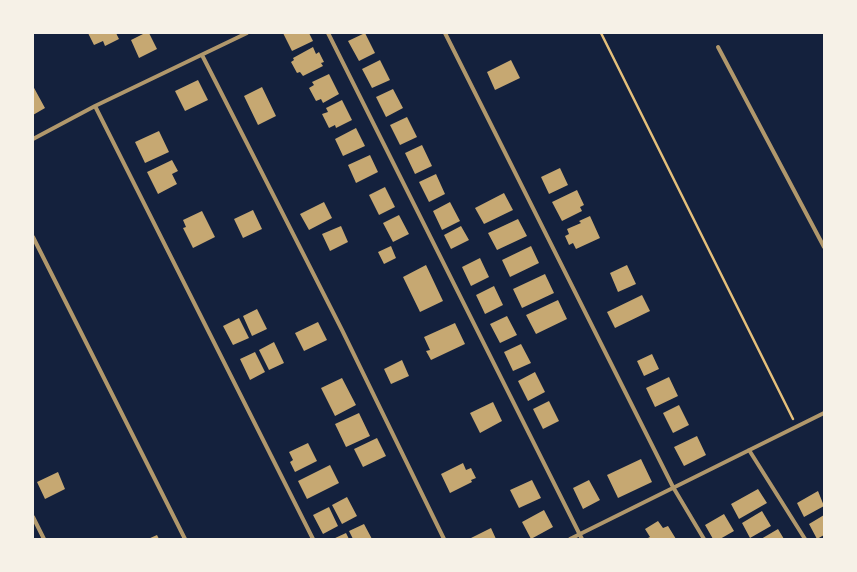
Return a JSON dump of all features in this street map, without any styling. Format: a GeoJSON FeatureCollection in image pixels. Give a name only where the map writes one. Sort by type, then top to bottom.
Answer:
{"type":"FeatureCollection","features":[{"type":"Feature","properties":{"kind":"street"},"geometry":{"type":"LineString","coordinates":[[33,139],[95,106],[247,33]]}},
{"type":"Feature","properties":{"kind":"street"},"geometry":{"type":"LineString","coordinates":[[328,33],[582,539]]}},
{"type":"Feature","properties":{"kind":"street"},"geometry":{"type":"LineString","coordinates":[[445,33],[673,487],[704,539]]}},
{"type":"Feature","properties":{"kind":"street"},"geometry":{"type":"LineString","coordinates":[[718,47],[824,247]]}},
{"type":"Feature","properties":{"kind":"street"},"geometry":{"type":"LineString","coordinates":[[202,55],[339,323],[444,539]]}},
{"type":"Feature","properties":{"kind":"street"},"geometry":{"type":"LineString","coordinates":[[95,106],[312,539]]}},
{"type":"Feature","properties":{"kind":"street"},"geometry":{"type":"LineString","coordinates":[[33,237],[185,539]]}},
{"type":"Feature","properties":{"kind":"street"},"geometry":{"type":"LineString","coordinates":[[570,539],[824,413]]}},
{"type":"Feature","properties":{"kind":"street"},"geometry":{"type":"LineString","coordinates":[[749,450],[805,539]]}},
{"type":"Feature","properties":{"kind":"street"},"geometry":{"type":"LineString","coordinates":[[33,517],[44,539]]}},
{"type":"Feature","properties":{"kind":"path"},"geometry":{"type":"LineString","coordinates":[[601,33],[796,427]]}},
{"type":"Feature","properties":{"kind":"building"},"geometry":{"type":"Polygon","coordinates":[[[88,33],[116,33],[119,39],[105,46],[103,41],[94,45],[88,33]]]}},
{"type":"Feature","properties":{"kind":"building"},"geometry":{"type":"Polygon","coordinates":[[[145,33],[149,33],[157,49],[139,58],[131,40],[145,33]]]}},
{"type":"Feature","properties":{"kind":"building"},"geometry":{"type":"Polygon","coordinates":[[[283,33],[309,33],[313,41],[292,51],[283,33]]]}},
{"type":"Feature","properties":{"kind":"building"},"geometry":{"type":"Polygon","coordinates":[[[365,33],[375,53],[359,61],[348,41],[365,33]]]}},
{"type":"Feature","properties":{"kind":"building"},"geometry":{"type":"Polygon","coordinates":[[[313,47],[316,54],[319,52],[324,62],[321,63],[323,66],[303,76],[300,72],[297,73],[291,62],[294,60],[293,58],[313,47]]]}},
{"type":"Feature","properties":{"kind":"building"},"geometry":{"type":"Polygon","coordinates":[[[380,60],[390,80],[372,88],[362,69],[380,60]]]}},
{"type":"Feature","properties":{"kind":"building"},"geometry":{"type":"Polygon","coordinates":[[[511,60],[520,78],[495,90],[487,72],[511,60]]]}},
{"type":"Feature","properties":{"kind":"building"},"geometry":{"type":"Polygon","coordinates":[[[329,74],[339,94],[323,103],[321,99],[316,101],[309,88],[314,85],[312,82],[329,74]]]}},
{"type":"Feature","properties":{"kind":"building"},"geometry":{"type":"Polygon","coordinates":[[[198,80],[208,100],[185,111],[175,91],[198,80]]]}},
{"type":"Feature","properties":{"kind":"building"},"geometry":{"type":"Polygon","coordinates":[[[33,86],[45,108],[33,115],[33,86]]]}},
{"type":"Feature","properties":{"kind":"building"},"geometry":{"type":"Polygon","coordinates":[[[262,87],[276,116],[258,125],[244,96],[262,87]]]}},
{"type":"Feature","properties":{"kind":"building"},"geometry":{"type":"Polygon","coordinates":[[[393,89],[403,108],[386,117],[376,97],[393,89]]]}},
{"type":"Feature","properties":{"kind":"building"},"geometry":{"type":"Polygon","coordinates":[[[342,100],[352,120],[336,128],[335,125],[329,128],[322,114],[328,112],[326,108],[342,100]]]}},
{"type":"Feature","properties":{"kind":"building"},"geometry":{"type":"Polygon","coordinates":[[[407,117],[417,137],[400,145],[390,125],[407,117]]]}},
{"type":"Feature","properties":{"kind":"building"},"geometry":{"type":"Polygon","coordinates":[[[356,128],[365,146],[343,156],[335,139],[356,128]]]}},
{"type":"Feature","properties":{"kind":"building"},"geometry":{"type":"Polygon","coordinates":[[[159,131],[169,152],[145,163],[135,142],[159,131]]]}},
{"type":"Feature","properties":{"kind":"building"},"geometry":{"type":"Polygon","coordinates":[[[422,145],[432,166],[415,174],[405,153],[422,145]]]}},
{"type":"Feature","properties":{"kind":"building"},"geometry":{"type":"Polygon","coordinates":[[[370,155],[378,172],[356,183],[348,165],[370,155]]]}},
{"type":"Feature","properties":{"kind":"building"},"geometry":{"type":"Polygon","coordinates":[[[172,160],[178,171],[172,174],[177,184],[158,194],[147,172],[172,160]]]}},
{"type":"Feature","properties":{"kind":"building"},"geometry":{"type":"Polygon","coordinates":[[[560,168],[568,185],[549,194],[541,177],[560,168]]]}},
{"type":"Feature","properties":{"kind":"building"},"geometry":{"type":"Polygon","coordinates":[[[436,174],[445,194],[429,202],[419,182],[436,174]]]}},
{"type":"Feature","properties":{"kind":"building"},"geometry":{"type":"Polygon","coordinates":[[[385,187],[395,207],[379,215],[369,195],[385,187]]]}},
{"type":"Feature","properties":{"kind":"building"},"geometry":{"type":"Polygon","coordinates":[[[577,190],[584,205],[580,207],[582,211],[562,221],[552,202],[577,190]]]}},
{"type":"Feature","properties":{"kind":"building"},"geometry":{"type":"Polygon","coordinates":[[[504,193],[513,210],[484,224],[475,208],[504,193]]]}},
{"type":"Feature","properties":{"kind":"building"},"geometry":{"type":"Polygon","coordinates":[[[324,202],[332,218],[309,230],[300,214],[324,202]]]}},
{"type":"Feature","properties":{"kind":"building"},"geometry":{"type":"Polygon","coordinates":[[[450,202],[460,221],[442,230],[433,211],[450,202]]]}},
{"type":"Feature","properties":{"kind":"building"},"geometry":{"type":"Polygon","coordinates":[[[253,210],[262,229],[243,238],[234,219],[253,210]]]}},
{"type":"Feature","properties":{"kind":"building"},"geometry":{"type":"Polygon","coordinates":[[[202,211],[215,237],[193,248],[183,228],[186,227],[183,220],[202,211]]]}},
{"type":"Feature","properties":{"kind":"building"},"geometry":{"type":"Polygon","coordinates":[[[399,215],[409,234],[393,242],[383,223],[399,215]]]}},
{"type":"Feature","properties":{"kind":"building"},"geometry":{"type":"Polygon","coordinates":[[[590,216],[600,238],[576,249],[573,243],[569,245],[565,236],[569,234],[567,229],[581,223],[579,221],[590,216]]]}},
{"type":"Feature","properties":{"kind":"building"},"geometry":{"type":"Polygon","coordinates":[[[518,219],[527,236],[497,250],[488,233],[518,219]]]}},
{"type":"Feature","properties":{"kind":"building"},"geometry":{"type":"Polygon","coordinates":[[[341,226],[348,242],[330,251],[322,234],[341,226]]]}},
{"type":"Feature","properties":{"kind":"building"},"geometry":{"type":"Polygon","coordinates":[[[461,226],[469,240],[451,249],[444,235],[461,226]]]}},
{"type":"Feature","properties":{"kind":"building"},"geometry":{"type":"Polygon","coordinates":[[[391,246],[396,258],[384,264],[378,252],[391,246]]]}},
{"type":"Feature","properties":{"kind":"building"},"geometry":{"type":"Polygon","coordinates":[[[531,246],[539,263],[510,277],[502,260],[531,246]]]}},
{"type":"Feature","properties":{"kind":"building"},"geometry":{"type":"Polygon","coordinates":[[[480,258],[489,277],[471,286],[462,267],[480,258]]]}},
{"type":"Feature","properties":{"kind":"building"},"geometry":{"type":"Polygon","coordinates":[[[426,265],[443,301],[420,312],[403,277],[426,265]]]}},
{"type":"Feature","properties":{"kind":"building"},"geometry":{"type":"Polygon","coordinates":[[[627,265],[636,284],[618,292],[610,273],[627,265]]]}},
{"type":"Feature","properties":{"kind":"building"},"geometry":{"type":"Polygon","coordinates":[[[545,274],[554,293],[522,308],[513,289],[545,274]]]}},
{"type":"Feature","properties":{"kind":"building"},"geometry":{"type":"Polygon","coordinates":[[[494,286],[503,305],[485,314],[476,295],[494,286]]]}},
{"type":"Feature","properties":{"kind":"building"},"geometry":{"type":"Polygon","coordinates":[[[642,295],[650,311],[615,328],[607,312],[642,295]]]}},
{"type":"Feature","properties":{"kind":"building"},"geometry":{"type":"Polygon","coordinates":[[[558,300],[567,319],[536,334],[526,315],[558,300]]]}},
{"type":"Feature","properties":{"kind":"building"},"geometry":{"type":"Polygon","coordinates":[[[257,309],[267,329],[252,336],[243,316],[257,309]]]}},
{"type":"Feature","properties":{"kind":"building"},"geometry":{"type":"Polygon","coordinates":[[[507,316],[517,335],[500,343],[490,324],[507,316]]]}},
{"type":"Feature","properties":{"kind":"building"},"geometry":{"type":"Polygon","coordinates":[[[239,318],[249,338],[233,345],[223,326],[239,318]]]}},
{"type":"Feature","properties":{"kind":"building"},"geometry":{"type":"Polygon","coordinates":[[[318,322],[327,340],[304,351],[295,333],[318,322]]]}},
{"type":"Feature","properties":{"kind":"building"},"geometry":{"type":"Polygon","coordinates":[[[455,323],[465,344],[431,360],[426,351],[430,350],[424,337],[455,323]]]}},
{"type":"Feature","properties":{"kind":"building"},"geometry":{"type":"Polygon","coordinates":[[[274,342],[284,363],[269,370],[259,350],[274,342]]]}},
{"type":"Feature","properties":{"kind":"building"},"geometry":{"type":"Polygon","coordinates":[[[521,344],[531,363],[513,371],[504,352],[521,344]]]}},
{"type":"Feature","properties":{"kind":"building"},"geometry":{"type":"Polygon","coordinates":[[[255,352],[265,372],[250,380],[240,359],[255,352]]]}},
{"type":"Feature","properties":{"kind":"building"},"geometry":{"type":"Polygon","coordinates":[[[652,354],[659,369],[644,376],[637,361],[652,354]]]}},
{"type":"Feature","properties":{"kind":"building"},"geometry":{"type":"Polygon","coordinates":[[[402,360],[409,376],[391,384],[384,369],[402,360]]]}},
{"type":"Feature","properties":{"kind":"building"},"geometry":{"type":"Polygon","coordinates":[[[535,372],[545,392],[528,401],[518,381],[535,372]]]}},
{"type":"Feature","properties":{"kind":"building"},"geometry":{"type":"Polygon","coordinates":[[[669,377],[678,396],[655,407],[646,388],[669,377]]]}},
{"type":"Feature","properties":{"kind":"building"},"geometry":{"type":"Polygon","coordinates":[[[342,378],[356,405],[335,416],[321,388],[342,378]]]}},
{"type":"Feature","properties":{"kind":"building"},"geometry":{"type":"Polygon","coordinates":[[[549,401],[559,421],[543,429],[533,409],[549,401]]]}},
{"type":"Feature","properties":{"kind":"building"},"geometry":{"type":"Polygon","coordinates":[[[493,402],[502,421],[480,433],[470,413],[493,402]]]}},
{"type":"Feature","properties":{"kind":"building"},"geometry":{"type":"Polygon","coordinates":[[[679,405],[689,425],[673,433],[663,413],[679,405]]]}},
{"type":"Feature","properties":{"kind":"building"},"geometry":{"type":"Polygon","coordinates":[[[359,413],[370,436],[346,447],[335,424],[359,413]]]}},
{"type":"Feature","properties":{"kind":"building"},"geometry":{"type":"Polygon","coordinates":[[[697,436],[706,455],[684,466],[674,447],[697,436]]]}},
{"type":"Feature","properties":{"kind":"building"},"geometry":{"type":"Polygon","coordinates":[[[377,438],[386,456],[363,467],[354,449],[377,438]]]}},
{"type":"Feature","properties":{"kind":"building"},"geometry":{"type":"Polygon","coordinates":[[[308,443],[317,461],[295,472],[290,462],[293,460],[289,452],[308,443]]]}},
{"type":"Feature","properties":{"kind":"building"},"geometry":{"type":"Polygon","coordinates":[[[641,459],[652,482],[618,498],[607,475],[641,459]]]}},
{"type":"Feature","properties":{"kind":"building"},"geometry":{"type":"Polygon","coordinates":[[[463,463],[466,470],[471,468],[476,478],[471,480],[472,482],[450,493],[441,474],[463,463]]]}},
{"type":"Feature","properties":{"kind":"building"},"geometry":{"type":"Polygon","coordinates":[[[330,465],[339,483],[307,499],[298,481],[330,465]]]}},
{"type":"Feature","properties":{"kind":"building"},"geometry":{"type":"Polygon","coordinates":[[[58,472],[65,489],[45,499],[37,482],[58,472]]]}},
{"type":"Feature","properties":{"kind":"building"},"geometry":{"type":"Polygon","coordinates":[[[532,480],[541,498],[519,508],[510,490],[532,480]]]}},
{"type":"Feature","properties":{"kind":"building"},"geometry":{"type":"Polygon","coordinates":[[[589,480],[600,500],[583,509],[573,488],[589,480]]]}},
{"type":"Feature","properties":{"kind":"building"},"geometry":{"type":"Polygon","coordinates":[[[758,489],[767,503],[739,519],[731,504],[758,489]]]}},
{"type":"Feature","properties":{"kind":"building"},"geometry":{"type":"Polygon","coordinates":[[[818,491],[824,506],[804,517],[797,503],[818,491]]]}},
{"type":"Feature","properties":{"kind":"building"},"geometry":{"type":"Polygon","coordinates":[[[347,497],[357,516],[342,524],[332,505],[347,497]]]}},
{"type":"Feature","properties":{"kind":"building"},"geometry":{"type":"Polygon","coordinates":[[[329,507],[338,526],[323,534],[313,515],[329,507]]]}},
{"type":"Feature","properties":{"kind":"building"},"geometry":{"type":"Polygon","coordinates":[[[544,510],[553,527],[531,539],[522,522],[544,510]]]}},
{"type":"Feature","properties":{"kind":"building"},"geometry":{"type":"Polygon","coordinates":[[[762,511],[771,526],[750,538],[742,523],[762,511]]]}},
{"type":"Feature","properties":{"kind":"building"},"geometry":{"type":"Polygon","coordinates":[[[724,514],[734,531],[720,539],[713,539],[705,525],[724,514]]]}},
{"type":"Feature","properties":{"kind":"building"},"geometry":{"type":"Polygon","coordinates":[[[824,515],[824,535],[817,539],[809,524],[824,515]]]}},
{"type":"Feature","properties":{"kind":"building"},"geometry":{"type":"Polygon","coordinates":[[[658,521],[663,528],[668,526],[676,539],[646,539],[650,537],[645,529],[658,521]]]}},
{"type":"Feature","properties":{"kind":"building"},"geometry":{"type":"Polygon","coordinates":[[[364,524],[372,539],[353,539],[349,531],[364,524]]]}},
{"type":"Feature","properties":{"kind":"building"},"geometry":{"type":"Polygon","coordinates":[[[491,528],[496,539],[469,539],[491,528]]]}},
{"type":"Feature","properties":{"kind":"building"},"geometry":{"type":"Polygon","coordinates":[[[778,529],[784,539],[761,539],[778,529]]]}},
{"type":"Feature","properties":{"kind":"building"},"geometry":{"type":"Polygon","coordinates":[[[346,533],[349,539],[333,539],[346,533]]]}},
{"type":"Feature","properties":{"kind":"building"},"geometry":{"type":"Polygon","coordinates":[[[157,535],[159,539],[148,539],[157,535]]]}}]}
